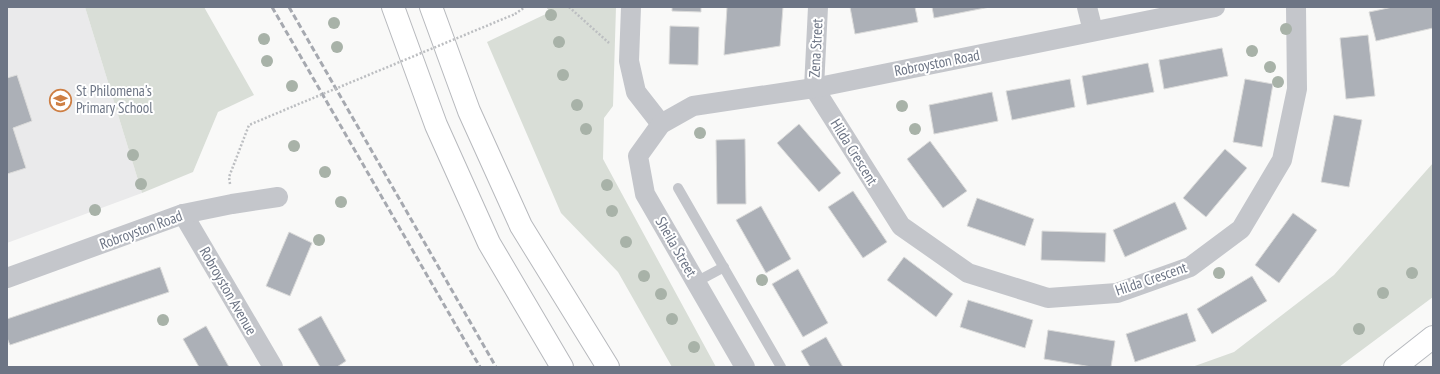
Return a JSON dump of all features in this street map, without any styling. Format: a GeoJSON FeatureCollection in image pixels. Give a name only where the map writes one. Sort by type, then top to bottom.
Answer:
{"type":"FeatureCollection","features":[{"type":"Feature","properties":{"kind":"main road"},"geometry":{"type":"LineString","coordinates":[[393,7],[436,125],[489,243],[562,367]]}},
{"type":"Feature","properties":{"kind":"main road"},"geometry":{"type":"LineString","coordinates":[[431,7],[469,111],[521,226],[608,367]]}},
{"type":"Feature","properties":{"kind":"main road"},"geometry":{"type":"LineString","coordinates":[[1395,367],[1433,337]]}},
{"type":"Feature","properties":{"kind":"street"},"geometry":{"type":"LineString","coordinates":[[631,7],[629,61],[636,92],[661,124]]}},
{"type":"Feature","properties":{"kind":"street","name":"Zena Street"},"geometry":{"type":"LineString","coordinates":[[814,88],[818,7]]}},
{"type":"Feature","properties":{"kind":"street"},"geometry":{"type":"LineString","coordinates":[[1087,7],[1093,32]]}},
{"type":"Feature","properties":{"kind":"street","name":"Robroyston Road"},"geometry":{"type":"LineString","coordinates":[[661,124],[693,106],[814,88],[1215,7]]}},
{"type":"Feature","properties":{"kind":"street","name":"Hilda Crescent"},"geometry":{"type":"LineString","coordinates":[[814,88],[901,226],[968,273],[1048,298],[1117,293],[1190,267],[1241,229],[1282,160],[1297,89],[1296,7]]}},
{"type":"Feature","properties":{"kind":"street","name":"Sheila Street"},"geometry":{"type":"LineString","coordinates":[[661,124],[638,156],[645,194],[745,367]]}},
{"type":"Feature","properties":{"kind":"street","name":"Robroyston Road"},"geometry":{"type":"LineString","coordinates":[[7,278],[183,214],[232,204],[278,197]]}},
{"type":"Feature","properties":{"kind":"street","name":"Robroyston Avenue"},"geometry":{"type":"LineString","coordinates":[[183,214],[273,367]]}},
{"type":"Feature","properties":{"kind":"lane"},"geometry":{"type":"LineString","coordinates":[[678,188],[781,367]]}},
{"type":"Feature","properties":{"kind":"lane"},"geometry":{"type":"LineString","coordinates":[[696,282],[724,267]]}},
{"type":"Feature","properties":{"kind":"path"},"geometry":{"type":"LineString","coordinates":[[232,204],[229,177],[249,125],[515,14],[525,7]]}},
{"type":"Feature","properties":{"kind":"path"},"geometry":{"type":"LineString","coordinates":[[569,7],[629,61]]}},
{"type":"Feature","properties":{"kind":"shaded area","name":"St Philomena's Primary School"},"geometry":{"type":"Polygon","coordinates":[[[7,7],[85,7],[142,193],[7,243],[7,7]]]}},
{"type":"Feature","properties":{"kind":"shaded area"},"geometry":{"type":"Polygon","coordinates":[[[85,7],[204,7],[254,95],[218,112],[193,172],[142,193],[85,7]]]}},
{"type":"Feature","properties":{"kind":"shaded area"},"geometry":{"type":"Polygon","coordinates":[[[546,7],[616,7],[613,106],[604,118],[603,159],[716,367],[672,367],[618,272],[561,213],[487,42],[550,12],[546,7]]]}},
{"type":"Feature","properties":{"kind":"shaded area"},"geometry":{"type":"Polygon","coordinates":[[[1433,163],[1433,297],[1339,367],[1192,367],[1234,352],[1334,275],[1433,163]]]}},
{"type":"Feature","properties":{"kind":"building"},"geometry":{"type":"Polygon","coordinates":[[[672,7],[701,7],[701,12],[672,11],[672,7]]]}},
{"type":"Feature","properties":{"kind":"building"},"geometry":{"type":"Polygon","coordinates":[[[727,7],[783,7],[780,46],[724,55],[727,7]]]}},
{"type":"Feature","properties":{"kind":"building"},"geometry":{"type":"Polygon","coordinates":[[[850,7],[915,7],[918,22],[855,34],[850,7]]]}},
{"type":"Feature","properties":{"kind":"building"},"geometry":{"type":"Polygon","coordinates":[[[932,7],[990,7],[934,18],[932,7]]]}},
{"type":"Feature","properties":{"kind":"building"},"geometry":{"type":"Polygon","coordinates":[[[1393,7],[1433,7],[1433,28],[1376,41],[1369,12],[1393,7]]]}},
{"type":"Feature","properties":{"kind":"building"},"geometry":{"type":"Polygon","coordinates":[[[670,26],[699,27],[698,65],[669,64],[670,26]]]}},
{"type":"Feature","properties":{"kind":"building"},"geometry":{"type":"Polygon","coordinates":[[[1368,35],[1375,96],[1346,99],[1340,38],[1368,35]]]}},
{"type":"Feature","properties":{"kind":"building"},"geometry":{"type":"Polygon","coordinates":[[[1222,48],[1228,76],[1164,89],[1159,60],[1222,48]]]}},
{"type":"Feature","properties":{"kind":"building"},"geometry":{"type":"Polygon","coordinates":[[[1148,63],[1154,92],[1087,105],[1082,76],[1148,63]]]}},
{"type":"Feature","properties":{"kind":"building"},"geometry":{"type":"Polygon","coordinates":[[[17,75],[32,121],[13,128],[26,168],[7,174],[7,78],[17,75]]]}},
{"type":"Feature","properties":{"kind":"building"},"geometry":{"type":"Polygon","coordinates":[[[1070,79],[1075,107],[1012,120],[1006,91],[1070,79]]]}},
{"type":"Feature","properties":{"kind":"building"},"geometry":{"type":"Polygon","coordinates":[[[1245,79],[1273,84],[1262,147],[1233,142],[1245,79]]]}},
{"type":"Feature","properties":{"kind":"building"},"geometry":{"type":"Polygon","coordinates":[[[992,92],[998,121],[934,134],[929,105],[992,92]]]}},
{"type":"Feature","properties":{"kind":"building"},"geometry":{"type":"Polygon","coordinates":[[[1334,115],[1362,120],[1349,187],[1321,182],[1334,115]]]}},
{"type":"Feature","properties":{"kind":"building"},"geometry":{"type":"Polygon","coordinates":[[[799,124],[841,173],[819,192],[777,143],[799,124]]]}},
{"type":"Feature","properties":{"kind":"building"},"geometry":{"type":"Polygon","coordinates":[[[745,139],[746,204],[717,204],[716,140],[745,139]]]}},
{"type":"Feature","properties":{"kind":"building"},"geometry":{"type":"Polygon","coordinates":[[[930,141],[967,191],[943,208],[907,159],[930,141]]]}},
{"type":"Feature","properties":{"kind":"building"},"geometry":{"type":"Polygon","coordinates":[[[1225,149],[1247,168],[1206,217],[1183,198],[1225,149]]]}},
{"type":"Feature","properties":{"kind":"building"},"geometry":{"type":"Polygon","coordinates":[[[853,191],[887,242],[863,258],[828,207],[853,191]]]}},
{"type":"Feature","properties":{"kind":"building"},"geometry":{"type":"Polygon","coordinates":[[[977,198],[1034,219],[1025,246],[967,226],[977,198]]]}},
{"type":"Feature","properties":{"kind":"building"},"geometry":{"type":"Polygon","coordinates":[[[1175,202],[1187,229],[1125,257],[1113,230],[1175,202]]]}},
{"type":"Feature","properties":{"kind":"building"},"geometry":{"type":"Polygon","coordinates":[[[761,206],[791,259],[766,273],[736,220],[761,206]]]}},
{"type":"Feature","properties":{"kind":"building"},"geometry":{"type":"Polygon","coordinates":[[[1293,213],[1317,230],[1279,283],[1255,265],[1293,213]]]}},
{"type":"Feature","properties":{"kind":"building"},"geometry":{"type":"Polygon","coordinates":[[[1042,231],[1106,233],[1105,262],[1041,260],[1042,231]]]}},
{"type":"Feature","properties":{"kind":"building"},"geometry":{"type":"Polygon","coordinates":[[[289,232],[312,243],[290,296],[266,286],[289,232]]]}},
{"type":"Feature","properties":{"kind":"building"},"geometry":{"type":"Polygon","coordinates":[[[904,257],[953,294],[936,317],[887,280],[904,257]]]}},
{"type":"Feature","properties":{"kind":"building"},"geometry":{"type":"Polygon","coordinates":[[[160,267],[169,292],[10,345],[7,338],[7,319],[160,267]]]}},
{"type":"Feature","properties":{"kind":"building"},"geometry":{"type":"Polygon","coordinates":[[[798,269],[828,323],[803,337],[772,284],[798,269]]]}},
{"type":"Feature","properties":{"kind":"building"},"geometry":{"type":"Polygon","coordinates":[[[1252,276],[1267,301],[1212,334],[1197,309],[1252,276]]]}},
{"type":"Feature","properties":{"kind":"building"},"geometry":{"type":"Polygon","coordinates":[[[968,300],[1033,320],[1025,348],[960,327],[968,300]]]}},
{"type":"Feature","properties":{"kind":"building"},"geometry":{"type":"Polygon","coordinates":[[[1187,313],[1196,341],[1135,362],[1126,334],[1187,313]]]}},
{"type":"Feature","properties":{"kind":"building"},"geometry":{"type":"Polygon","coordinates":[[[321,316],[346,361],[337,367],[320,367],[298,329],[321,316]]]}},
{"type":"Feature","properties":{"kind":"building"},"geometry":{"type":"Polygon","coordinates":[[[206,326],[229,367],[199,367],[183,339],[206,326]]]}},
{"type":"Feature","properties":{"kind":"building"},"geometry":{"type":"Polygon","coordinates":[[[1048,330],[1115,341],[1111,367],[1092,367],[1044,359],[1048,330]]]}},
{"type":"Feature","properties":{"kind":"building"},"geometry":{"type":"Polygon","coordinates":[[[826,337],[843,367],[810,367],[801,351],[826,337]]]}},
{"type":"Feature","properties":{"kind":"railway"},"geometry":{"type":"LineString","coordinates":[[272,7],[480,367]]}},
{"type":"Feature","properties":{"kind":"railway"},"geometry":{"type":"LineString","coordinates":[[289,7],[496,367]]}},
{"type":"Feature","properties":{"kind":"place","name":"St Philomena's Primary School"},"geometry":{"type":"Point","coordinates":[60,100]}}]}
